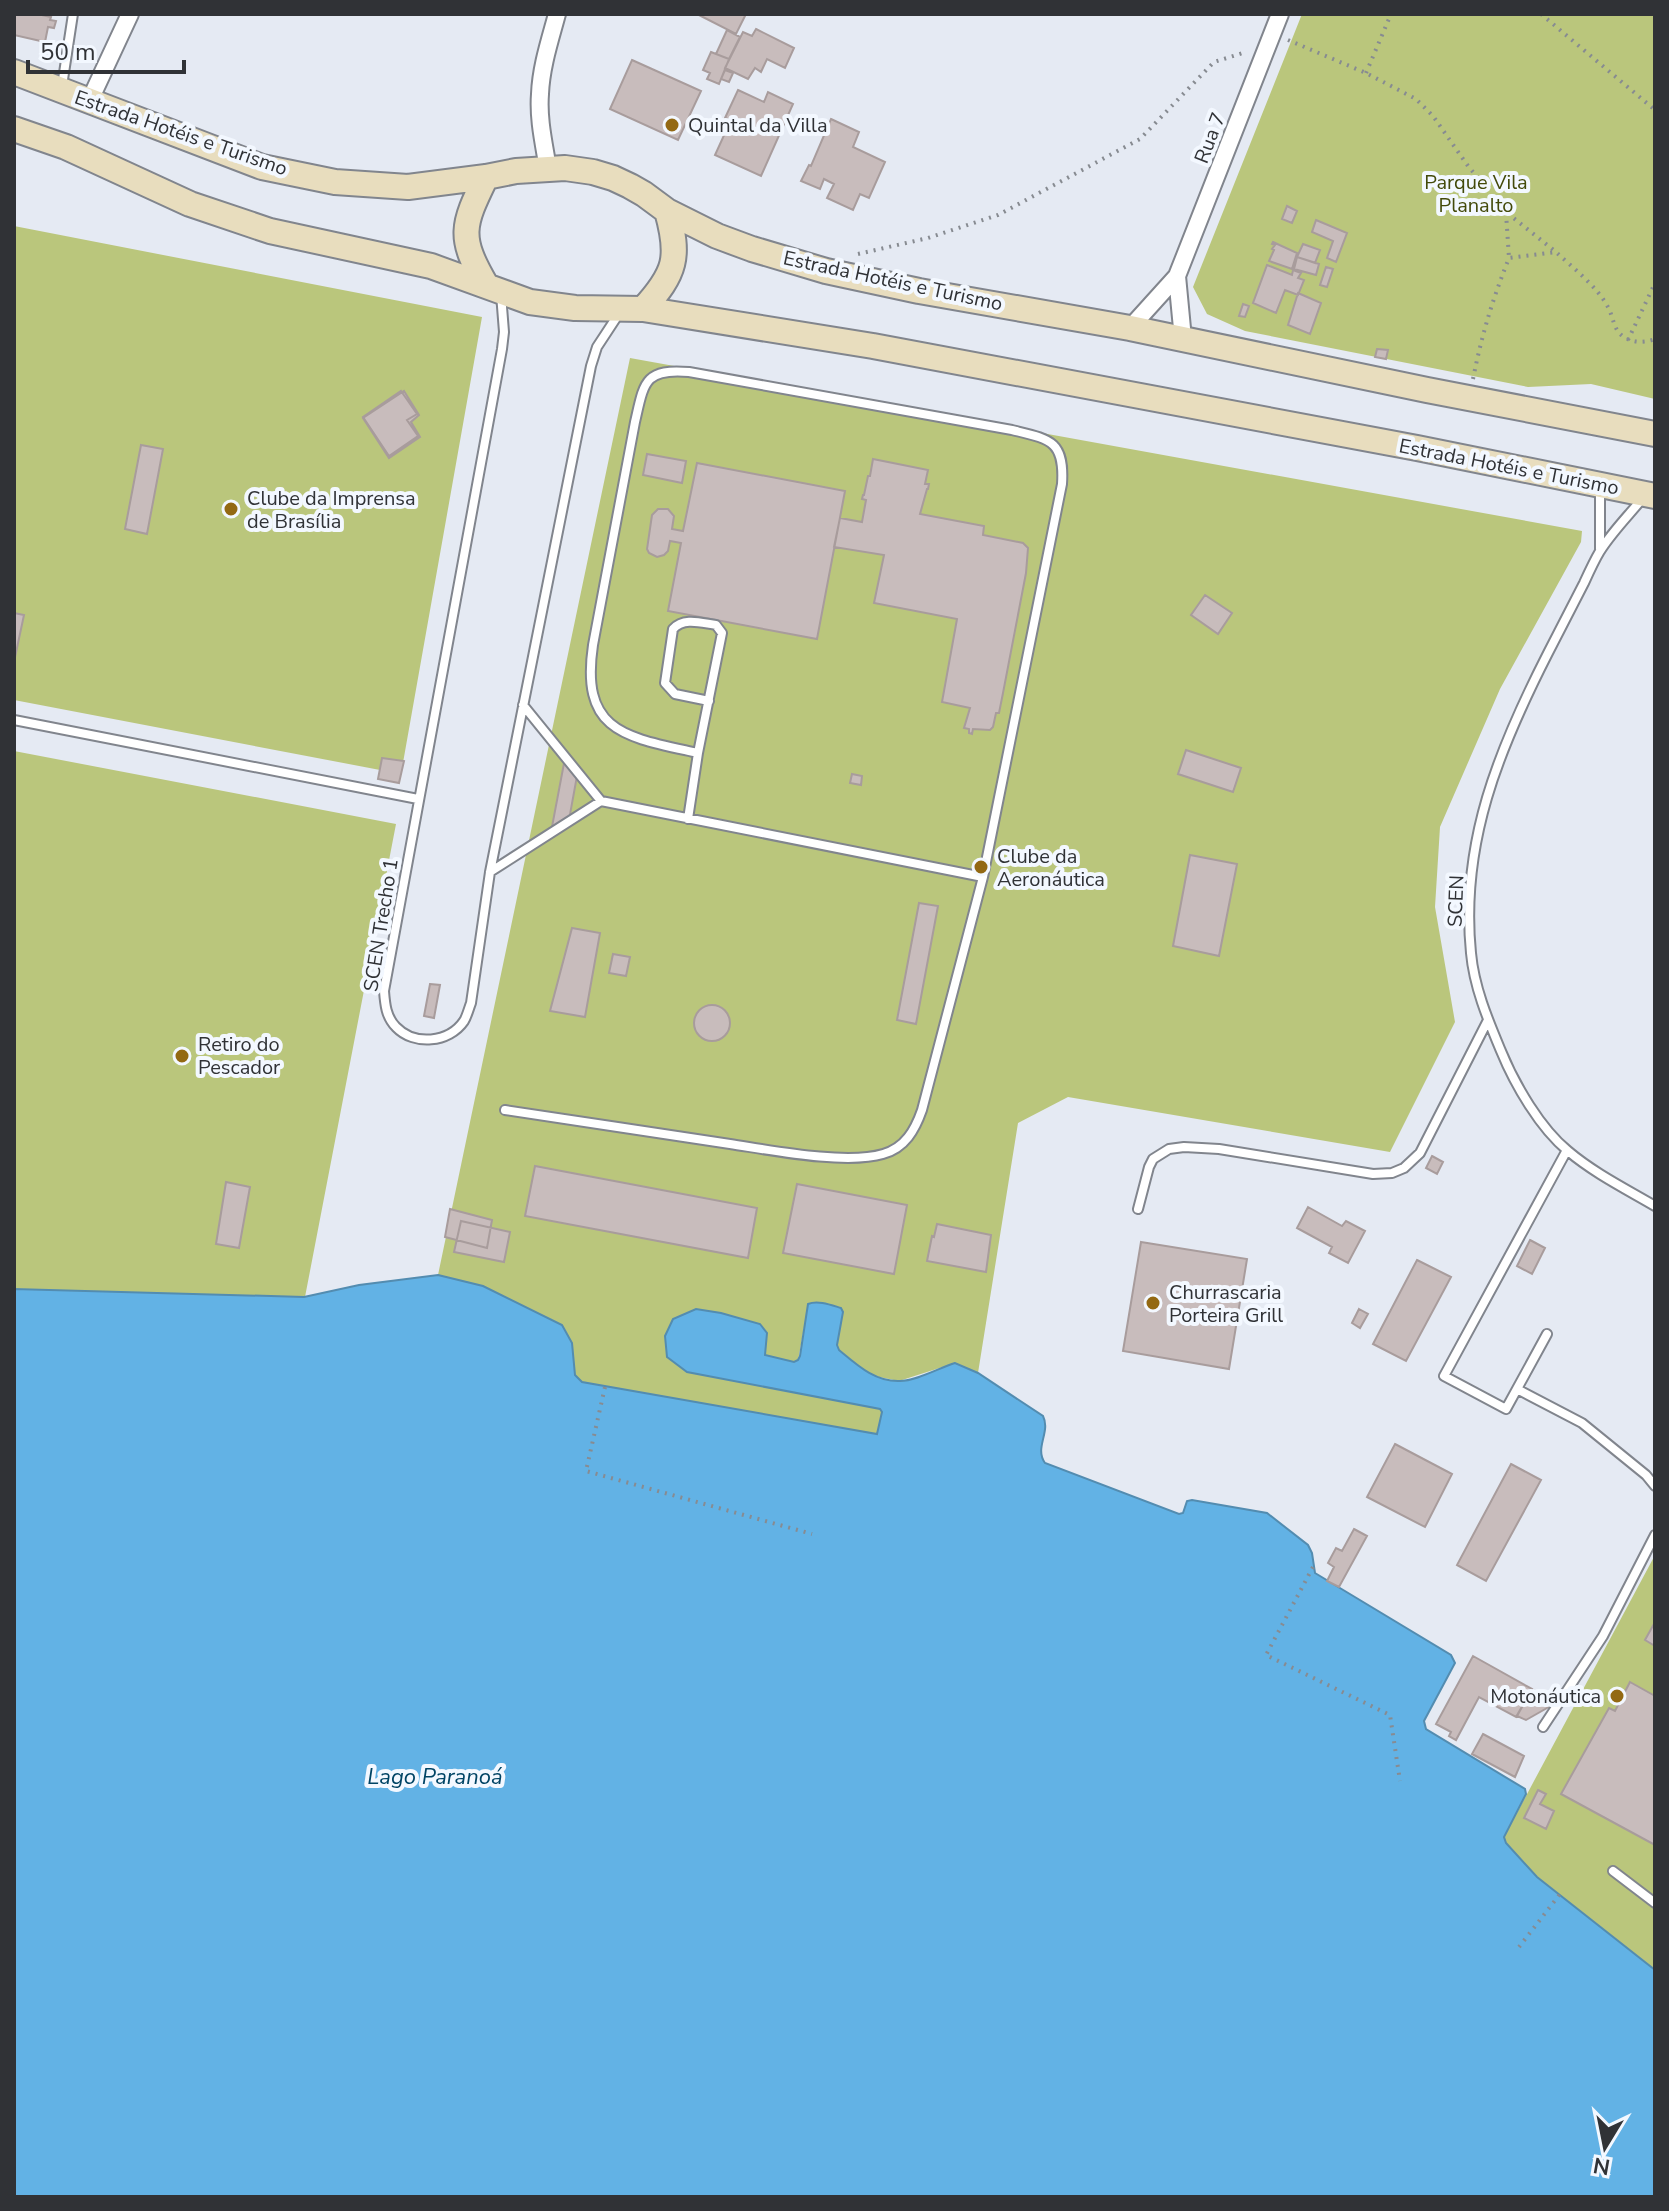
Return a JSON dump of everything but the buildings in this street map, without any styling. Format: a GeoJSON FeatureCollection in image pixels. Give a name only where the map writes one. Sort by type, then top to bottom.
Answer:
{"type":"FeatureCollection","features":[{"type":"Feature","properties":{"kind":"main road","name":"Estrada Hotéis e Turismo"},"geometry":{"type":"LineString","coordinates":[[14,72],[262,167],[335,182],[408,187],[516,171],[565,168],[593,172],[613,178],[644,194],[667,211],[717,236],[826,271],[919,291],[1130,328],[1469,399],[1655,434]]}},
{"type":"Feature","properties":{"kind":"main road","name":"Estrada Hotéis e Turismo"},"geometry":{"type":"LineString","coordinates":[[14,129],[66,147],[190,204],[270,231],[431,266],[552,307],[633,308],[873,346],[1417,448],[1650,496]]}},
{"type":"Feature","properties":{"kind":"main road"},"geometry":{"type":"LineString","coordinates":[[486,177],[469,212],[466,233],[471,259],[493,288]]}},
{"type":"Feature","properties":{"kind":"main road"},"geometry":{"type":"LineString","coordinates":[[633,308],[659,292],[670,275],[675,255],[667,211]]}},
{"type":"Feature","properties":{"kind":"street"},"geometry":{"type":"LineString","coordinates":[[89,102],[130,14]]}},
{"type":"Feature","properties":{"kind":"street"},"geometry":{"type":"LineString","coordinates":[[548,169],[539,95],[544,60],[557,14]]}},
{"type":"Feature","properties":{"kind":"street","name":"Rua 7"},"geometry":{"type":"LineString","coordinates":[[1130,328],[1177,276],[1280,14]]}},
{"type":"Feature","properties":{"kind":"street","name":"Rua 7"},"geometry":{"type":"LineString","coordinates":[[1177,276],[1183,339]]}},
{"type":"Feature","properties":{"kind":"lane"},"geometry":{"type":"LineString","coordinates":[[62,91],[73,14]]}},
{"type":"Feature","properties":{"kind":"lane","name":"SCEN Trecho 1"},"geometry":{"type":"LineString","coordinates":[[493,288],[504,332],[502,349],[384,991],[385,1009],[396,1027],[413,1038],[434,1040],[450,1034],[464,1021],[471,1003],[490,872],[591,366],[597,347],[633,308]]}},
{"type":"Feature","properties":{"kind":"lane"},"geometry":{"type":"LineString","coordinates":[[505,1110],[790,1153],[865,1157],[891,1152],[904,1144],[918,1124],[983,877],[1062,484],[1061,454],[1055,444],[1012,430],[689,372],[653,375],[644,390],[635,422],[593,645],[590,679],[596,705],[610,723],[643,740],[698,753]]}},
{"type":"Feature","properties":{"kind":"lane","name":"SCEN"},"geometry":{"type":"LineString","coordinates":[[1600,485],[1600,550]]}},
{"type":"Feature","properties":{"kind":"lane","name":"SCEN"},"geometry":{"type":"LineString","coordinates":[[1650,496],[1600,550],[1531,685],[1487,794],[1477,831],[1469,909],[1471,955],[1488,1020],[1521,1092],[1567,1150],[1655,1206]]}},
{"type":"Feature","properties":{"kind":"lane"},"geometry":{"type":"LineString","coordinates":[[688,819],[722,633],[716,625],[679,623],[673,629],[665,683],[675,694],[709,701]]}},
{"type":"Feature","properties":{"kind":"lane"},"geometry":{"type":"LineString","coordinates":[[523,705],[601,801],[983,877]]}},
{"type":"Feature","properties":{"kind":"lane"},"geometry":{"type":"LineString","coordinates":[[14,720],[418,799]]}},
{"type":"Feature","properties":{"kind":"lane"},"geometry":{"type":"LineString","coordinates":[[490,872],[601,801]]}},
{"type":"Feature","properties":{"kind":"lane"},"geometry":{"type":"LineString","coordinates":[[1138,1209],[1153,1159],[1169,1149],[1219,1149],[1373,1174],[1392,1173],[1404,1168],[1414,1161],[1431,1134],[1488,1020]]}},
{"type":"Feature","properties":{"kind":"lane"},"geometry":{"type":"LineString","coordinates":[[1547,1334],[1506,1409],[1444,1376],[1567,1150]]}},
{"type":"Feature","properties":{"kind":"lane"},"geometry":{"type":"LineString","coordinates":[[1517,1389],[1582,1423],[1646,1475],[1655,1486]]}},
{"type":"Feature","properties":{"kind":"lane"},"geometry":{"type":"LineString","coordinates":[[1543,1727],[1603,1636],[1655,1535]]}},
{"type":"Feature","properties":{"kind":"lane"},"geometry":{"type":"LineString","coordinates":[[1613,1871],[1655,1903]]}},
{"type":"Feature","properties":{"kind":"path"},"geometry":{"type":"LineString","coordinates":[[1366,73],[1391,14]]}},
{"type":"Feature","properties":{"kind":"path"},"geometry":{"type":"LineString","coordinates":[[1541,14],[1655,110]]}},
{"type":"Feature","properties":{"kind":"path"},"geometry":{"type":"LineString","coordinates":[[852,255],[928,238],[998,215],[1140,139],[1214,62],[1270,40],[1366,73],[1416,99],[1506,212],[1556,252],[1598,294],[1609,308],[1618,332],[1628,340],[1647,342],[1655,339]]}},
{"type":"Feature","properties":{"kind":"path"},"geometry":{"type":"LineString","coordinates":[[1469,399],[1482,333],[1509,258],[1506,212]]}},
{"type":"Feature","properties":{"kind":"path"},"geometry":{"type":"LineString","coordinates":[[1509,258],[1556,252]]}},
{"type":"Feature","properties":{"kind":"path"},"geometry":{"type":"LineString","coordinates":[[1628,340],[1655,283]]}},
{"type":"Feature","properties":{"kind":"path"},"geometry":{"type":"LineString","coordinates":[[605,1387],[586,1471],[812,1534]]}},
{"type":"Feature","properties":{"kind":"path"},"geometry":{"type":"LineString","coordinates":[[1313,1567],[1266,1655],[1390,1715],[1400,1781]]}},
{"type":"Feature","properties":{"kind":"path"},"geometry":{"type":"LineString","coordinates":[[1519,1947],[1560,1894]]}},
{"type":"Feature","properties":{"kind":"green space","name":"Parque Vila Planalto"},"geometry":{"type":"Polygon","coordinates":[[[1302,14],[1655,14],[1655,399],[1591,384],[1528,387],[1245,331],[1207,314],[1193,287],[1302,14]]]}},
{"type":"Feature","properties":{"kind":"green space","name":"Clube da Imprensa de Brasília"},"geometry":{"type":"Polygon","coordinates":[[[14,226],[482,317],[401,774],[14,700],[14,226]]]}},
{"type":"Feature","properties":{"kind":"green space","name":"Clube da Aeronáutica"},"geometry":{"type":"Polygon","coordinates":[[[630,358],[1582,531],[1581,542],[1500,689],[1440,827],[1435,907],[1455,1022],[1390,1152],[1068,1097],[1018,1123],[978,1373],[955,1363],[899,1381],[874,1376],[839,1350],[841,1308],[814,1302],[808,1305],[798,1361],[767,1357],[764,1351],[767,1333],[687,1372],[880,1409],[877,1434],[582,1382],[575,1375],[572,1343],[438,1275],[630,358]]]}},
{"type":"Feature","properties":{"kind":"green space","name":"Retiro do Pescador"},"geometry":{"type":"Polygon","coordinates":[[[14,751],[396,824],[305,1297],[14,1289],[14,751]]]}},
{"type":"Feature","properties":{"kind":"green space","name":"Motonáutica"},"geometry":{"type":"Polygon","coordinates":[[[1655,1555],[1655,1970],[1537,1877],[1504,1837],[1655,1555]]]}},
{"type":"Feature","properties":{"kind":"water","name":"Lago Paranoá"},"geometry":{"type":"Polygon","coordinates":[[[438,1275],[483,1286],[562,1325],[572,1343],[575,1375],[582,1382],[877,1434],[880,1409],[687,1372],[667,1357],[665,1336],[673,1319],[696,1309],[760,1324],[767,1333],[765,1355],[794,1362],[800,1356],[808,1304],[820,1303],[841,1308],[839,1350],[874,1376],[891,1381],[906,1380],[955,1363],[978,1373],[1043,1416],[1045,1428],[1041,1452],[1045,1463],[1179,1514],[1183,1513],[1187,1501],[1192,1500],[1267,1513],[1308,1545],[1315,1573],[1451,1655],[1455,1663],[1424,1721],[1426,1729],[1525,1789],[1526,1794],[1504,1837],[1506,1843],[1537,1877],[1655,1970],[1655,2197],[14,2197],[14,1289],[304,1297],[359,1285],[438,1275]]]}},
{"type":"Feature","properties":{"kind":"place","name":"Quintal da Villa"},"geometry":{"type":"Point","coordinates":[672,125]}},
{"type":"Feature","properties":{"kind":"place","name":"Clube da Imprensa de Brasília"},"geometry":{"type":"Point","coordinates":[231,509]}},
{"type":"Feature","properties":{"kind":"place","name":"Clube da Aeronáutica"},"geometry":{"type":"Point","coordinates":[981,867]}},
{"type":"Feature","properties":{"kind":"place","name":"Retiro do Pescador"},"geometry":{"type":"Point","coordinates":[182,1056]}},
{"type":"Feature","properties":{"kind":"place","name":"Churrascaria Porteira Grill"},"geometry":{"type":"Point","coordinates":[1153,1303]}},
{"type":"Feature","properties":{"kind":"place","name":"Motonáutica"},"geometry":{"type":"Point","coordinates":[1617,1696]}}]}
